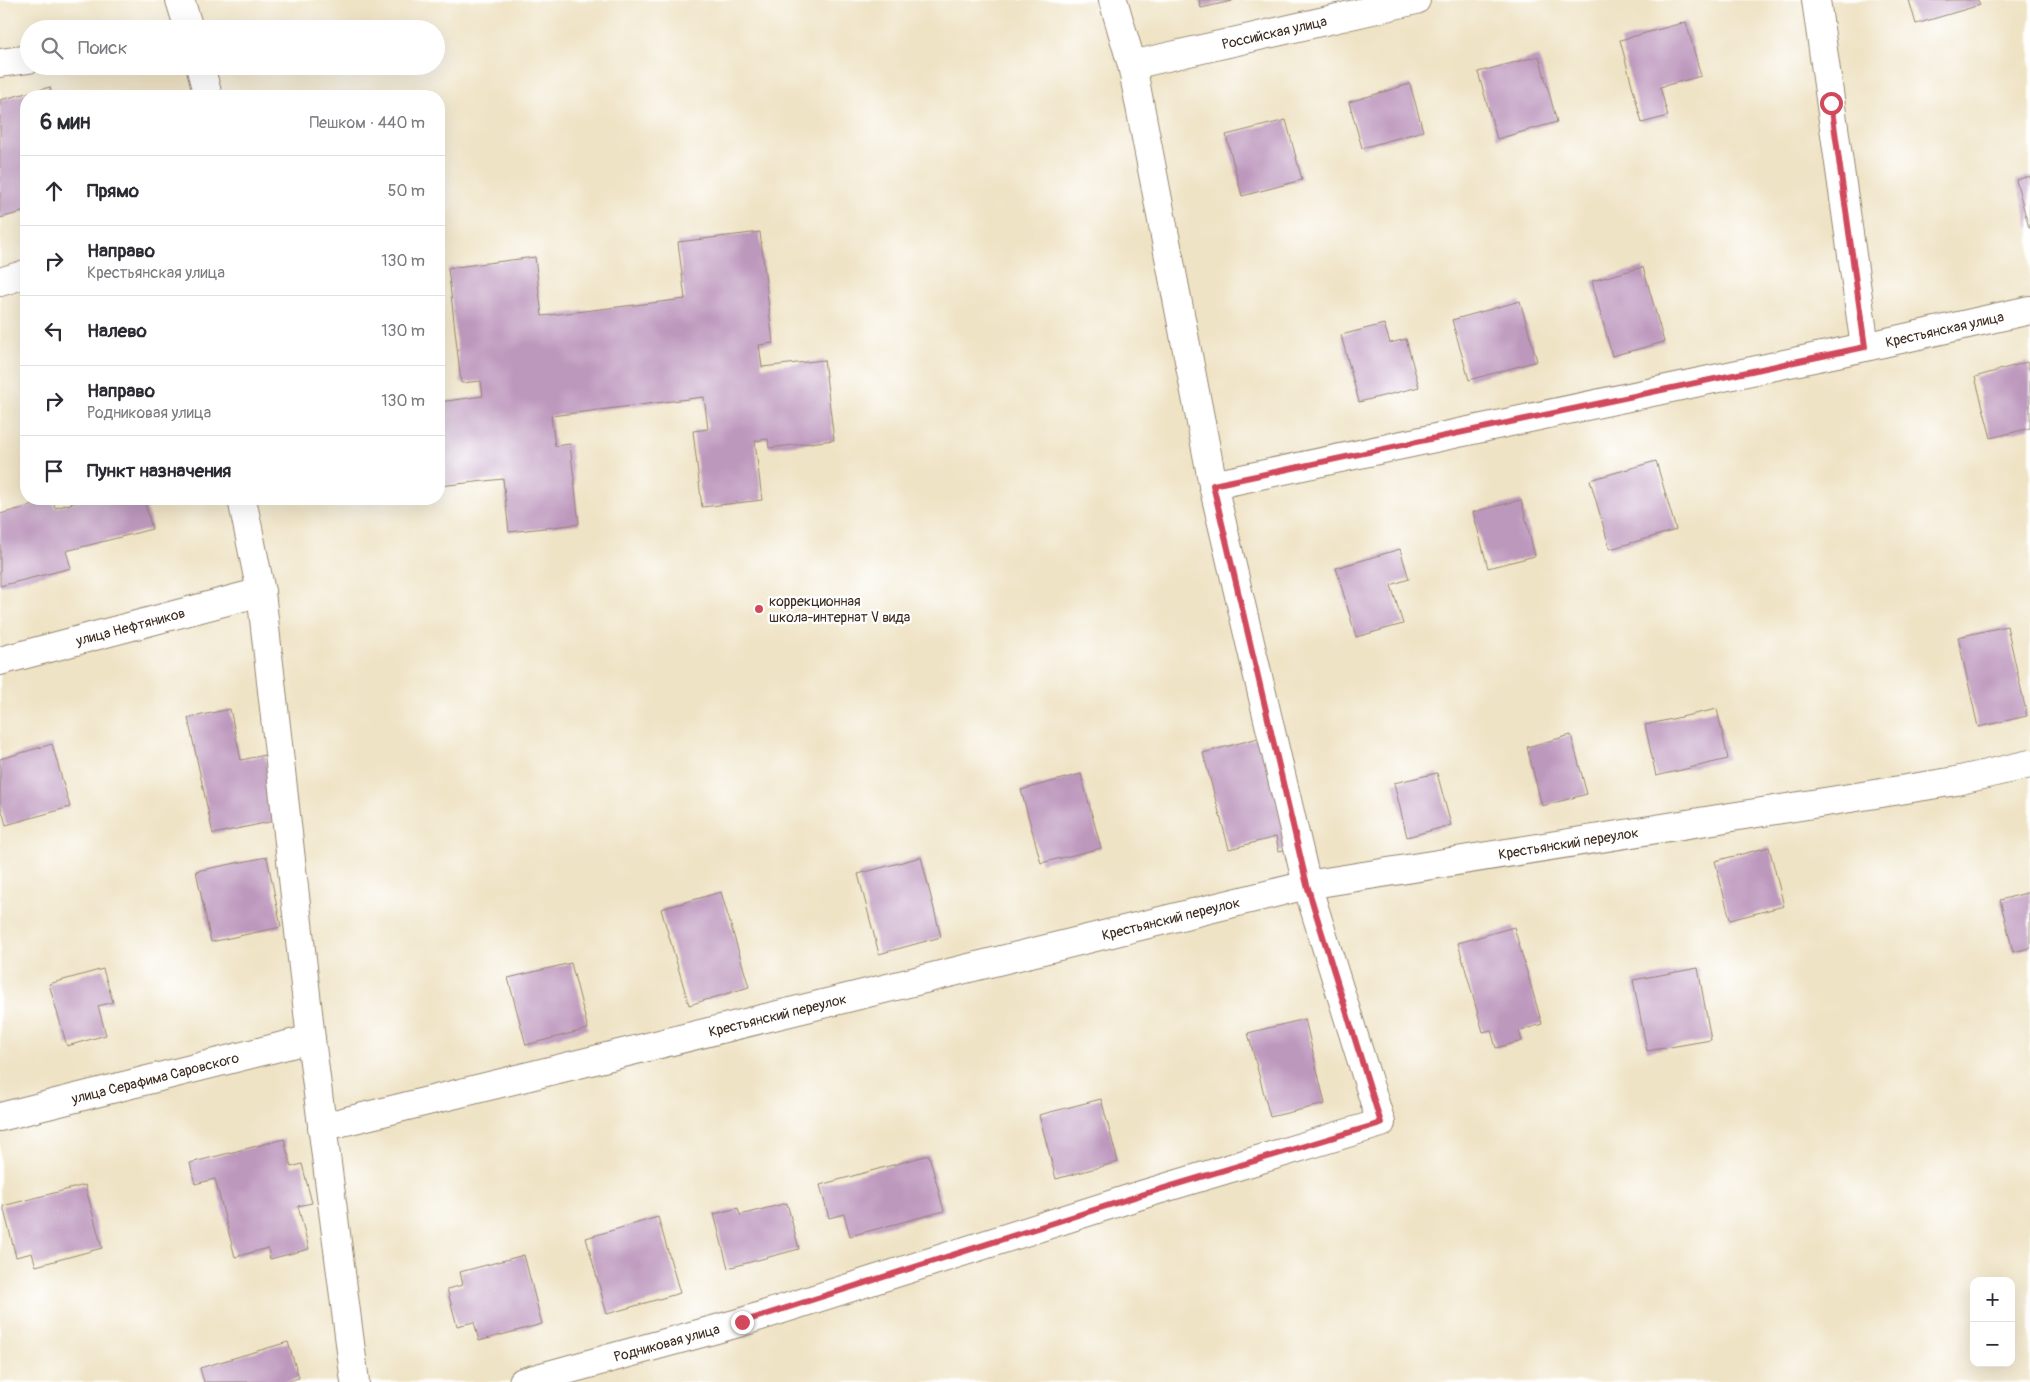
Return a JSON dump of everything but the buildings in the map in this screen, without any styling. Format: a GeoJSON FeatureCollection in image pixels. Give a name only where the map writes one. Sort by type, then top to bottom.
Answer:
{"type":"FeatureCollection","features":[{"type":"Feature","properties":{"kind":"street"},"geometry":{"type":"LineString","coordinates":[[180,0],[186,20]]}},
{"type":"Feature","properties":{"kind":"street"},"geometry":{"type":"LineString","coordinates":[[1113,0],[1132,65],[1213,485],[1307,885]]}},
{"type":"Feature","properties":{"kind":"street","name":"Российская улица"},"geometry":{"type":"LineString","coordinates":[[1132,65],[1416,0]]}},
{"type":"Feature","properties":{"kind":"street"},"geometry":{"type":"LineString","coordinates":[[1816,0],[1865,347]]}},
{"type":"Feature","properties":{"kind":"street"},"geometry":{"type":"LineString","coordinates":[[0,63],[20,60]]}},
{"type":"Feature","properties":{"kind":"street"},"geometry":{"type":"LineString","coordinates":[[202,75],[206,90]]}},
{"type":"Feature","properties":{"kind":"street"},"geometry":{"type":"LineString","coordinates":[[0,282],[20,276]]}},
{"type":"Feature","properties":{"kind":"street","name":"Крестьянская улица"},"geometry":{"type":"LineString","coordinates":[[1213,485],[1865,347],[2030,310]]}},
{"type":"Feature","properties":{"kind":"street"},"geometry":{"type":"LineString","coordinates":[[243,505],[261,592],[311,1039],[354,1382]]}},
{"type":"Feature","properties":{"kind":"street","name":"улица Нефтяников"},"geometry":{"type":"LineString","coordinates":[[0,661],[261,592]]}},
{"type":"Feature","properties":{"kind":"street","name":"Крестьянский переулок"},"geometry":{"type":"LineString","coordinates":[[322,1127],[1307,885],[1956,781],[2030,764]]}},
{"type":"Feature","properties":{"kind":"street","name":"Родниковая улица"},"geometry":{"type":"LineString","coordinates":[[523,1382],[742,1322],[1141,1195],[1381,1123],[1307,885]]}},
{"type":"Feature","properties":{"kind":"street","name":"улица Серафима Саровского"},"geometry":{"type":"LineString","coordinates":[[0,1117],[311,1039]]}},
{"type":"Feature","properties":{"kind":"place","name":"коррекционная школа-интернат V вида"},"geometry":{"type":"Point","coordinates":[759,609]}},
{"type":"Feature","properties":{"kind":"route"},"geometry":{"type":"LineString","coordinates":[[742,1322],[1141,1195],[1381,1123],[1307,885],[1213,485],[1865,347],[1831,103]]}}]}
